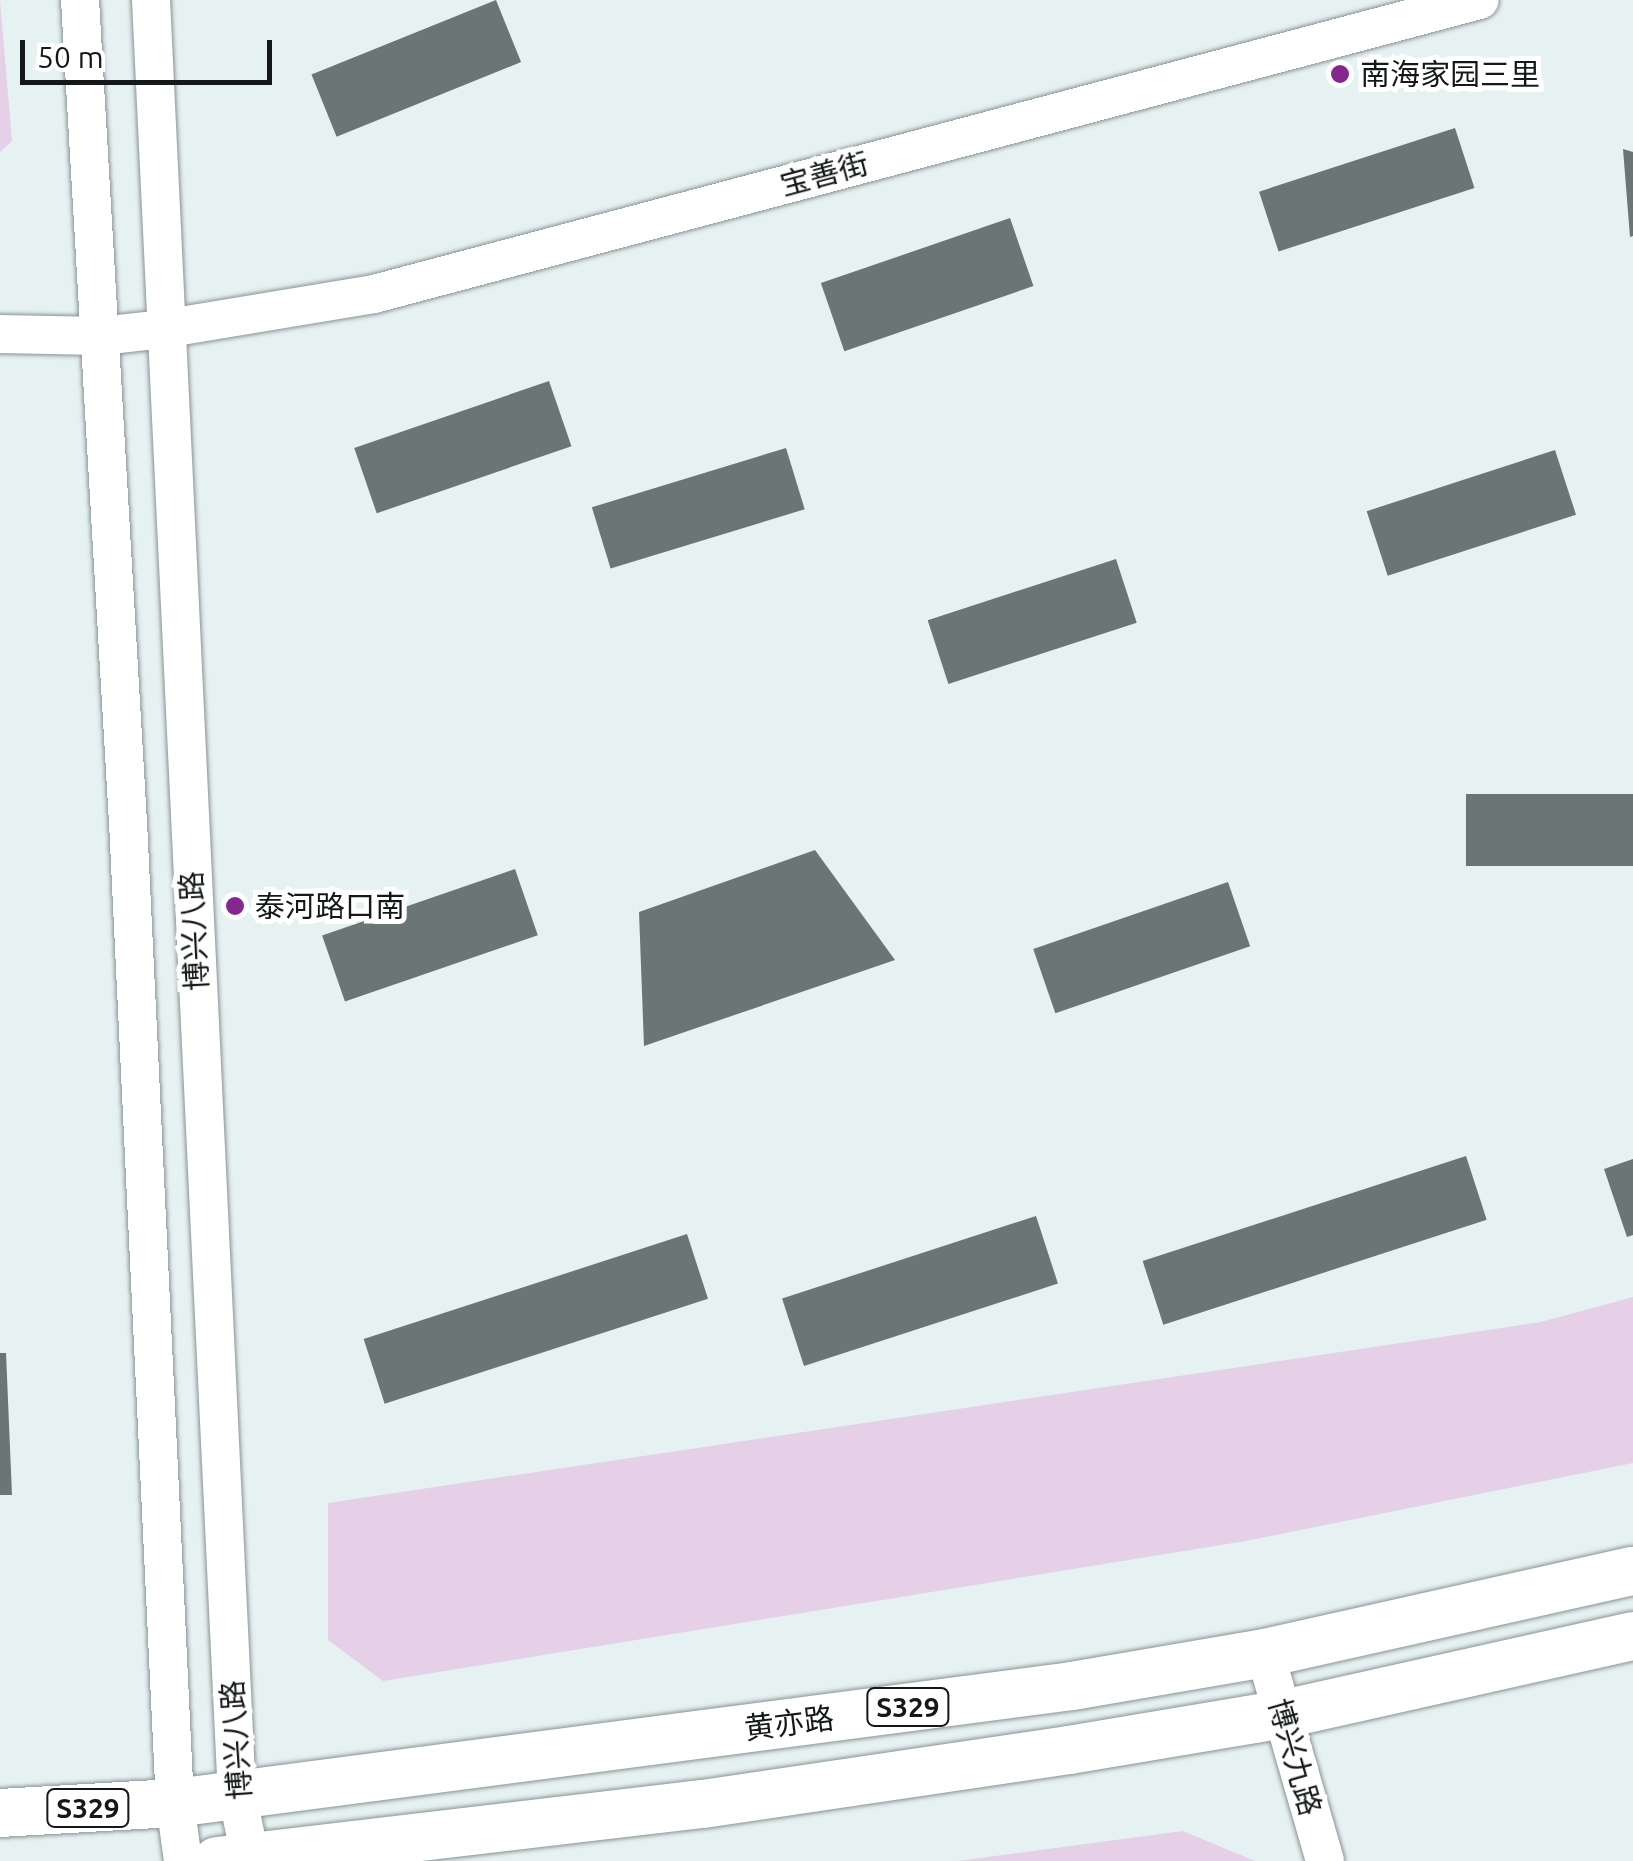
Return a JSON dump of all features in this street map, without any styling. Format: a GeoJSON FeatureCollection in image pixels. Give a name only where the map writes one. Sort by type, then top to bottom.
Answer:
{"type":"FeatureCollection","features":[{"type":"Feature","properties":{"kind":"main road","name":"黄亦路"},"geometry":{"type":"LineString","coordinates":[[175,1803],[1072,1686],[1265,1653],[1633,1571]]}},
{"type":"Feature","properties":{"kind":"main road","name":"S329"},"geometry":{"type":"LineString","coordinates":[[239,1860],[703,1804],[1284,1714],[1633,1636]]}},
{"type":"Feature","properties":{"kind":"main road","name":"S329"},"geometry":{"type":"LineString","coordinates":[[0,1812],[175,1803]]}},
{"type":"Feature","properties":{"kind":"street","name":"博兴八路"},"geometry":{"type":"LineString","coordinates":[[80,0],[101,336],[175,1803],[183,1861]]}},
{"type":"Feature","properties":{"kind":"street","name":"博兴八路"},"geometry":{"type":"LineString","coordinates":[[151,0],[163,329],[239,1860]]}},
{"type":"Feature","properties":{"kind":"street","name":"宝善街"},"geometry":{"type":"LineString","coordinates":[[0,334],[101,336],[374,294],[1480,0]]}},
{"type":"Feature","properties":{"kind":"street","name":"博兴九路"},"geometry":{"type":"LineString","coordinates":[[1265,1653],[1325,1861]]}},
{"type":"Feature","properties":{"kind":"shaded area"},"geometry":{"type":"Polygon","coordinates":[[[0,0],[12,141],[0,152],[0,0]]]}},
{"type":"Feature","properties":{"kind":"shaded area"},"geometry":{"type":"Polygon","coordinates":[[[1633,1297],[1633,1463],[1246,1541],[383,1681],[328,1640],[328,1503],[1541,1322],[1633,1297]]]}},
{"type":"Feature","properties":{"kind":"shaded area"},"geometry":{"type":"Polygon","coordinates":[[[1183,1831],[1255,1861],[958,1861],[1183,1831]]]}},
{"type":"Feature","properties":{"kind":"building"},"geometry":{"type":"Polygon","coordinates":[[[496,0],[521,62],[337,137],[311,75],[496,0]]]}},
{"type":"Feature","properties":{"kind":"building"},"geometry":{"type":"Polygon","coordinates":[[[1455,128],[1474,188],[1279,252],[1259,192],[1455,128]]]}},
{"type":"Feature","properties":{"kind":"building"},"geometry":{"type":"Polygon","coordinates":[[[1623,149],[1633,152],[1630,237],[1623,149]]]}},
{"type":"Feature","properties":{"kind":"building"},"geometry":{"type":"Polygon","coordinates":[[[1010,218],[1033,286],[844,351],[821,283],[1010,218]]]}},
{"type":"Feature","properties":{"kind":"building"},"geometry":{"type":"Polygon","coordinates":[[[549,381],[571,446],[377,513],[354,448],[549,381]]]}},
{"type":"Feature","properties":{"kind":"building"},"geometry":{"type":"Polygon","coordinates":[[[786,448],[805,509],[611,569],[592,507],[786,448]]]}},
{"type":"Feature","properties":{"kind":"building"},"geometry":{"type":"Polygon","coordinates":[[[1555,450],[1576,515],[1388,576],[1367,511],[1555,450]]]}},
{"type":"Feature","properties":{"kind":"building"},"geometry":{"type":"Polygon","coordinates":[[[1116,559],[1137,623],[948,684],[928,620],[1116,559]]]}},
{"type":"Feature","properties":{"kind":"building"},"geometry":{"type":"Polygon","coordinates":[[[1466,794],[1633,794],[1633,866],[1466,866],[1466,794]]]}},
{"type":"Feature","properties":{"kind":"building"},"geometry":{"type":"Polygon","coordinates":[[[815,850],[895,960],[644,1046],[639,912],[815,850]]]}},
{"type":"Feature","properties":{"kind":"building"},"geometry":{"type":"Polygon","coordinates":[[[515,869],[538,935],[345,1002],[322,935],[515,869]]]}},
{"type":"Feature","properties":{"kind":"building"},"geometry":{"type":"Polygon","coordinates":[[[1228,882],[1250,946],[1055,1013],[1033,949],[1228,882]]]}},
{"type":"Feature","properties":{"kind":"building"},"geometry":{"type":"Polygon","coordinates":[[[1466,1156],[1487,1220],[1163,1325],[1143,1261],[1466,1156]]]}},
{"type":"Feature","properties":{"kind":"building"},"geometry":{"type":"Polygon","coordinates":[[[1633,1159],[1633,1235],[1627,1237],[1604,1169],[1633,1159]]]}},
{"type":"Feature","properties":{"kind":"building"},"geometry":{"type":"Polygon","coordinates":[[[1036,1216],[1058,1284],[804,1366],[782,1299],[1036,1216]]]}},
{"type":"Feature","properties":{"kind":"building"},"geometry":{"type":"Polygon","coordinates":[[[687,1234],[708,1299],[385,1404],[364,1339],[687,1234]]]}},
{"type":"Feature","properties":{"kind":"building"},"geometry":{"type":"Polygon","coordinates":[[[0,1353],[6,1353],[12,1495],[0,1495],[0,1353]]]}},
{"type":"Feature","properties":{"kind":"place","name":"南海家园三里"},"geometry":{"type":"Point","coordinates":[1340,74]}},
{"type":"Feature","properties":{"kind":"place","name":"泰河路口南"},"geometry":{"type":"Point","coordinates":[235,906]}}]}
